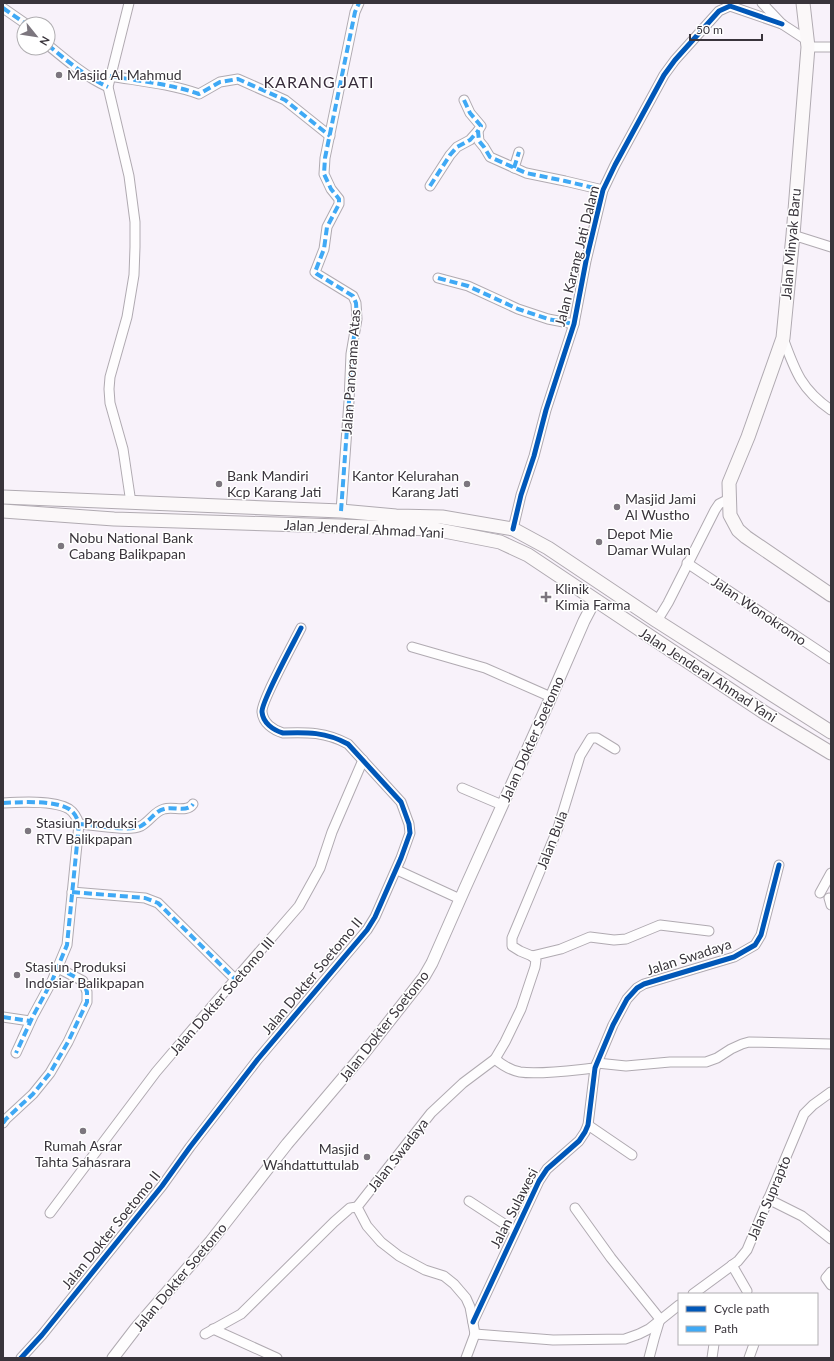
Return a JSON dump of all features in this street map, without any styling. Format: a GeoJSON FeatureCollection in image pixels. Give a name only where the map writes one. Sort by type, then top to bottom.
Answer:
{"type":"FeatureCollection","features":[{"type":"Feature","properties":{"kind":"main road","name":"Jalan Minyak Baru"},"geometry":{"type":"LineString","coordinates":[[803,3],[808,44],[793,235],[783,338],[729,483],[729,499],[730,515],[738,530],[749,540],[831,595]]}},
{"type":"Feature","properties":{"kind":"main road","name":"Jalan Minyak Baru"},"geometry":{"type":"LineString","coordinates":[[732,478],[732,520]]}},
{"type":"Feature","properties":{"kind":"main road","name":"Jalan Jenderal Ahmad Yani"},"geometry":{"type":"LineString","coordinates":[[3,497],[341,511],[396,516],[442,517],[513,529],[559,555],[657,621],[831,732]]}},
{"type":"Feature","properties":{"kind":"main road","name":"Jalan Jenderal Ahmad Yani"},"geometry":{"type":"LineString","coordinates":[[3,510],[114,519],[434,529],[500,542],[528,555],[831,754]]}},
{"type":"Feature","properties":{"kind":"street"},"geometry":{"type":"LineString","coordinates":[[129,3],[108,87],[129,176],[135,222],[134,268],[129,309],[110,377],[109,389],[110,403],[123,449],[131,503]]}},
{"type":"Feature","properties":{"kind":"street","name":"Jalan Panorama Atas"},"geometry":{"type":"LineString","coordinates":[[341,511],[351,354],[357,319],[356,303],[352,296],[315,272],[324,249],[327,227],[339,204],[339,199],[331,189],[324,174],[330,136],[355,12],[359,3]]}},
{"type":"Feature","properties":{"kind":"street"},"geometry":{"type":"LineString","coordinates":[[762,3],[782,24],[808,44],[831,47]]}},
{"type":"Feature","properties":{"kind":"street","name":"Jalan Karang Jati Dalam"},"geometry":{"type":"LineString","coordinates":[[513,529],[546,410],[574,324],[586,261],[603,190],[615,165],[664,75],[675,60],[719,10],[726,6],[730,6],[782,24]]}},
{"type":"Feature","properties":{"kind":"street"},"geometry":{"type":"LineString","coordinates":[[3,8],[16,17]]}},
{"type":"Feature","properties":{"kind":"street"},"geometry":{"type":"LineString","coordinates":[[56,51],[90,77],[108,87]]}},
{"type":"Feature","properties":{"kind":"street"},"geometry":{"type":"LineString","coordinates":[[110,76],[170,86],[199,94],[220,82],[238,79],[285,100],[330,136]]}},
{"type":"Feature","properties":{"kind":"street"},"geometry":{"type":"LineString","coordinates":[[464,100],[470,113],[480,126],[478,131],[479,141],[490,157],[534,175],[565,180],[603,190]]}},
{"type":"Feature","properties":{"kind":"street"},"geometry":{"type":"LineString","coordinates":[[430,186],[450,155],[457,147],[470,140],[478,131]]}},
{"type":"Feature","properties":{"kind":"street"},"geometry":{"type":"LineString","coordinates":[[514,168],[519,152]]}},
{"type":"Feature","properties":{"kind":"street"},"geometry":{"type":"LineString","coordinates":[[793,235],[831,247]]}},
{"type":"Feature","properties":{"kind":"street"},"geometry":{"type":"LineString","coordinates":[[438,278],[468,286],[518,309],[548,319],[574,324]]}},
{"type":"Feature","properties":{"kind":"street"},"geometry":{"type":"LineString","coordinates":[[783,338],[794,370],[805,388],[822,404],[831,410]]}},
{"type":"Feature","properties":{"kind":"street"},"geometry":{"type":"LineString","coordinates":[[657,621],[668,603],[715,510],[719,504],[729,499]]}},
{"type":"Feature","properties":{"kind":"street","name":"Jalan Wonokromo"},"geometry":{"type":"LineString","coordinates":[[687,563],[831,659]]}},
{"type":"Feature","properties":{"kind":"street","name":"Jalan Dokter Soetomo"},"geometry":{"type":"LineString","coordinates":[[113,1358],[136,1328],[211,1241],[287,1144],[365,1052],[424,977],[432,963],[584,621],[595,600]]}},
{"type":"Feature","properties":{"kind":"street","name":"Jalan Dokter Soetomo II"},"geometry":{"type":"LineString","coordinates":[[22,1358],[162,1186],[258,1059],[367,930],[381,905],[396,870],[410,833],[406,812],[401,802],[393,792],[348,744],[340,739],[321,733],[283,733],[271,728],[264,720],[262,711],[266,697],[301,628]]}},
{"type":"Feature","properties":{"kind":"street"},"geometry":{"type":"LineString","coordinates":[[412,648],[485,668],[551,697]]}},
{"type":"Feature","properties":{"kind":"street","name":"Jalan Bula"},"geometry":{"type":"LineString","coordinates":[[532,956],[512,946],[512,938],[558,828],[580,756],[591,738],[597,738],[615,749]]}},
{"type":"Feature","properties":{"kind":"street","name":"Jalan Dokter Soetomo III"},"geometry":{"type":"LineString","coordinates":[[50,1213],[156,1072],[299,906],[320,868],[332,832],[363,760]]}},
{"type":"Feature","properties":{"kind":"street"},"geometry":{"type":"LineString","coordinates":[[462,788],[502,805]]}},
{"type":"Feature","properties":{"kind":"street"},"geometry":{"type":"LineString","coordinates":[[3,803],[52,804],[68,809],[76,816],[79,824],[67,945],[52,981],[30,1021],[16,1053]]}},
{"type":"Feature","properties":{"kind":"street"},"geometry":{"type":"LineString","coordinates":[[79,824],[127,828],[135,827],[142,825],[163,809],[186,809],[191,807],[193,804]]}},
{"type":"Feature","properties":{"kind":"street","name":"Jalan Swadaya"},"geometry":{"type":"LineString","coordinates":[[596,1066],[621,1009],[627,999],[637,988],[651,982],[734,957],[755,945],[759,941],[779,865]]}},
{"type":"Feature","properties":{"kind":"street"},"geometry":{"type":"LineString","coordinates":[[396,870],[460,899]]}},
{"type":"Feature","properties":{"kind":"street"},"geometry":{"type":"LineString","coordinates":[[820,893],[831,873]]}},
{"type":"Feature","properties":{"kind":"street"},"geometry":{"type":"LineString","coordinates":[[72,892],[145,898],[158,903],[235,979]]}},
{"type":"Feature","properties":{"kind":"street"},"geometry":{"type":"LineString","coordinates":[[532,956],[561,949],[590,937],[614,940],[626,939],[660,925],[709,931]]}},
{"type":"Feature","properties":{"kind":"street","name":"Jalan Swadaya"},"geometry":{"type":"LineString","coordinates":[[277,1358],[209,1331],[241,1314],[334,1222],[350,1208],[356,1207],[435,1108],[463,1083],[495,1059],[510,1033],[521,1009],[535,967],[536,960],[532,956]]}},
{"type":"Feature","properties":{"kind":"street"},"geometry":{"type":"LineString","coordinates":[[3,1124],[18,1107],[33,1094],[50,1073],[68,1042],[88,1002],[87,992],[83,981],[58,968]]}},
{"type":"Feature","properties":{"kind":"street"},"geometry":{"type":"LineString","coordinates":[[3,1017],[30,1021]]}},
{"type":"Feature","properties":{"kind":"street"},"geometry":{"type":"LineString","coordinates":[[495,1059],[505,1067],[519,1072],[544,1072],[596,1066],[626,1066],[670,1062],[706,1062],[717,1058],[730,1049],[749,1042],[831,1044]]}},
{"type":"Feature","properties":{"kind":"street","name":"Jalan Sulawesi"},"geometry":{"type":"LineString","coordinates":[[473,1322],[543,1174],[579,1141],[588,1125],[596,1066]]}},
{"type":"Feature","properties":{"kind":"street","name":"Jalan Suprapto"},"geometry":{"type":"LineString","coordinates":[[694,1293],[732,1266],[743,1256],[747,1250],[804,1114],[813,1105],[831,1092]]}},
{"type":"Feature","properties":{"kind":"street"},"geometry":{"type":"LineString","coordinates":[[588,1125],[632,1155]]}},
{"type":"Feature","properties":{"kind":"street"},"geometry":{"type":"LineString","coordinates":[[768,1199],[802,1216],[831,1239]]}},
{"type":"Feature","properties":{"kind":"street"},"geometry":{"type":"LineString","coordinates":[[469,1201],[516,1231]]}},
{"type":"Feature","properties":{"kind":"street"},"geometry":{"type":"LineString","coordinates":[[356,1207],[367,1226],[387,1247],[399,1256],[425,1270],[444,1276],[454,1284],[466,1298],[470,1307],[475,1334],[466,1358]]}},
{"type":"Feature","properties":{"kind":"street"},"geometry":{"type":"LineString","coordinates":[[575,1208],[611,1258],[660,1319]]}},
{"type":"Feature","properties":{"kind":"street"},"geometry":{"type":"LineString","coordinates":[[732,1266],[745,1293]]}},
{"type":"Feature","properties":{"kind":"street"},"geometry":{"type":"LineString","coordinates":[[831,1272],[826,1278],[831,1285]]}},
{"type":"Feature","properties":{"kind":"street"},"geometry":{"type":"LineString","coordinates":[[475,1334],[553,1340],[625,1339],[649,1329],[678,1306]]}},
{"type":"Feature","properties":{"kind":"street"},"geometry":{"type":"LineString","coordinates":[[649,1358],[660,1319]]}},
{"type":"Feature","properties":{"kind":"street"},"geometry":{"type":"LineString","coordinates":[[712,1358],[714,1345]]}},
{"type":"Feature","properties":{"kind":"street"},"geometry":{"type":"LineString","coordinates":[[750,1357],[754,1345]]}},
{"type":"Feature","properties":{"kind":"marked path"},"geometry":{"type":"LineString","coordinates":[[341,511],[351,354],[357,319],[356,303],[353,296],[315,272],[324,249],[327,227],[339,204],[339,199],[331,189],[324,174],[325,158],[355,12],[359,3]]}},
{"type":"Feature","properties":{"kind":"marked path"},"geometry":{"type":"LineString","coordinates":[[3,8],[16,17]]}},
{"type":"Feature","properties":{"kind":"marked path"},"geometry":{"type":"LineString","coordinates":[[56,51],[84,73],[108,87]]}},
{"type":"Feature","properties":{"kind":"marked path"},"geometry":{"type":"LineString","coordinates":[[110,76],[166,85],[199,94],[220,82],[238,79],[285,100],[330,136]]}},
{"type":"Feature","properties":{"kind":"marked path"},"geometry":{"type":"LineString","coordinates":[[464,100],[470,113],[481,126],[478,131],[479,141],[490,157],[526,173],[603,190]]}},
{"type":"Feature","properties":{"kind":"marked path"},"geometry":{"type":"LineString","coordinates":[[430,186],[450,155],[457,147],[470,140],[478,131]]}},
{"type":"Feature","properties":{"kind":"marked path"},"geometry":{"type":"LineString","coordinates":[[514,168],[519,152]]}},
{"type":"Feature","properties":{"kind":"marked path"},"geometry":{"type":"LineString","coordinates":[[438,278],[468,286],[518,309],[548,319],[574,324]]}},
{"type":"Feature","properties":{"kind":"marked path"},"geometry":{"type":"LineString","coordinates":[[3,803],[37,802],[63,806],[73,812],[79,824],[67,945],[52,981],[33,1016],[16,1053]]}},
{"type":"Feature","properties":{"kind":"marked path"},"geometry":{"type":"LineString","coordinates":[[79,824],[136,828],[144,824],[161,810],[168,808],[184,809],[193,804]]}},
{"type":"Feature","properties":{"kind":"marked path"},"geometry":{"type":"LineString","coordinates":[[72,892],[145,898],[158,903],[235,979]]}},
{"type":"Feature","properties":{"kind":"marked path"},"geometry":{"type":"LineString","coordinates":[[3,1123],[33,1094],[50,1073],[68,1042],[87,1002],[87,992],[83,981],[58,968]]}},
{"type":"Feature","properties":{"kind":"marked path"},"geometry":{"type":"LineString","coordinates":[[3,1017],[30,1021]]}},
{"type":"Feature","properties":{"kind":"cycle path"},"geometry":{"type":"LineString","coordinates":[[513,529],[521,495],[534,456],[546,410],[574,324],[586,261],[603,190],[615,165],[664,75],[675,60],[719,11],[730,6],[782,24]]}},
{"type":"Feature","properties":{"kind":"cycle path"},"geometry":{"type":"LineString","coordinates":[[21,1358],[42,1335],[162,1186],[258,1059],[367,930],[375,917],[401,858],[410,833],[409,824],[401,802],[348,744],[324,735],[283,733],[272,728],[264,720],[262,712],[263,706],[278,672],[301,628]]}},
{"type":"Feature","properties":{"kind":"cycle path"},"geometry":{"type":"LineString","coordinates":[[473,1322],[539,1181],[547,1169],[579,1141],[585,1132],[588,1125],[595,1068],[613,1025],[627,999],[637,988],[644,984],[734,957],[755,945],[761,935],[779,865]]}},
{"type":"Feature","properties":{"kind":"place","name":"Masjid Al Mahmud"},"geometry":{"type":"Point","coordinates":[59,75]}},
{"type":"Feature","properties":{"kind":"place","name":"Bank Mandiri Kcp Karang Jati"},"geometry":{"type":"Point","coordinates":[219,484]}},
{"type":"Feature","properties":{"kind":"place","name":"Kantor Kelurahan Karang Jati"},"geometry":{"type":"Point","coordinates":[467,484]}},
{"type":"Feature","properties":{"kind":"place","name":"Masjid Jami Al Wustho"},"geometry":{"type":"Point","coordinates":[617,507]}},
{"type":"Feature","properties":{"kind":"place","name":"Depot Mie Damar Wulan"},"geometry":{"type":"Point","coordinates":[599,542]}},
{"type":"Feature","properties":{"kind":"place","name":"Nobu National Bank Cabang Balikpapan"},"geometry":{"type":"Point","coordinates":[61,546]}},
{"type":"Feature","properties":{"kind":"place","name":"Klinik Kimia Farma"},"geometry":{"type":"Point","coordinates":[546,597]}},
{"type":"Feature","properties":{"kind":"place","name":"Stasiun Produksi RTV Balikpapan"},"geometry":{"type":"Point","coordinates":[28,831]}},
{"type":"Feature","properties":{"kind":"place","name":"Stasiun Produksi Indosiar Balikpapan"},"geometry":{"type":"Point","coordinates":[17,975]}},
{"type":"Feature","properties":{"kind":"place","name":"Rumah Asrar Tahta Sahasrara"},"geometry":{"type":"Point","coordinates":[83,1131]}},
{"type":"Feature","properties":{"kind":"place","name":"Masjid Wahdattuttulab"},"geometry":{"type":"Point","coordinates":[367,1157]}},
{"type":"Feature","properties":{"kind":"district","name":"KARANG JATI"},"geometry":{"type":"Point","coordinates":[319,82]}}]}
